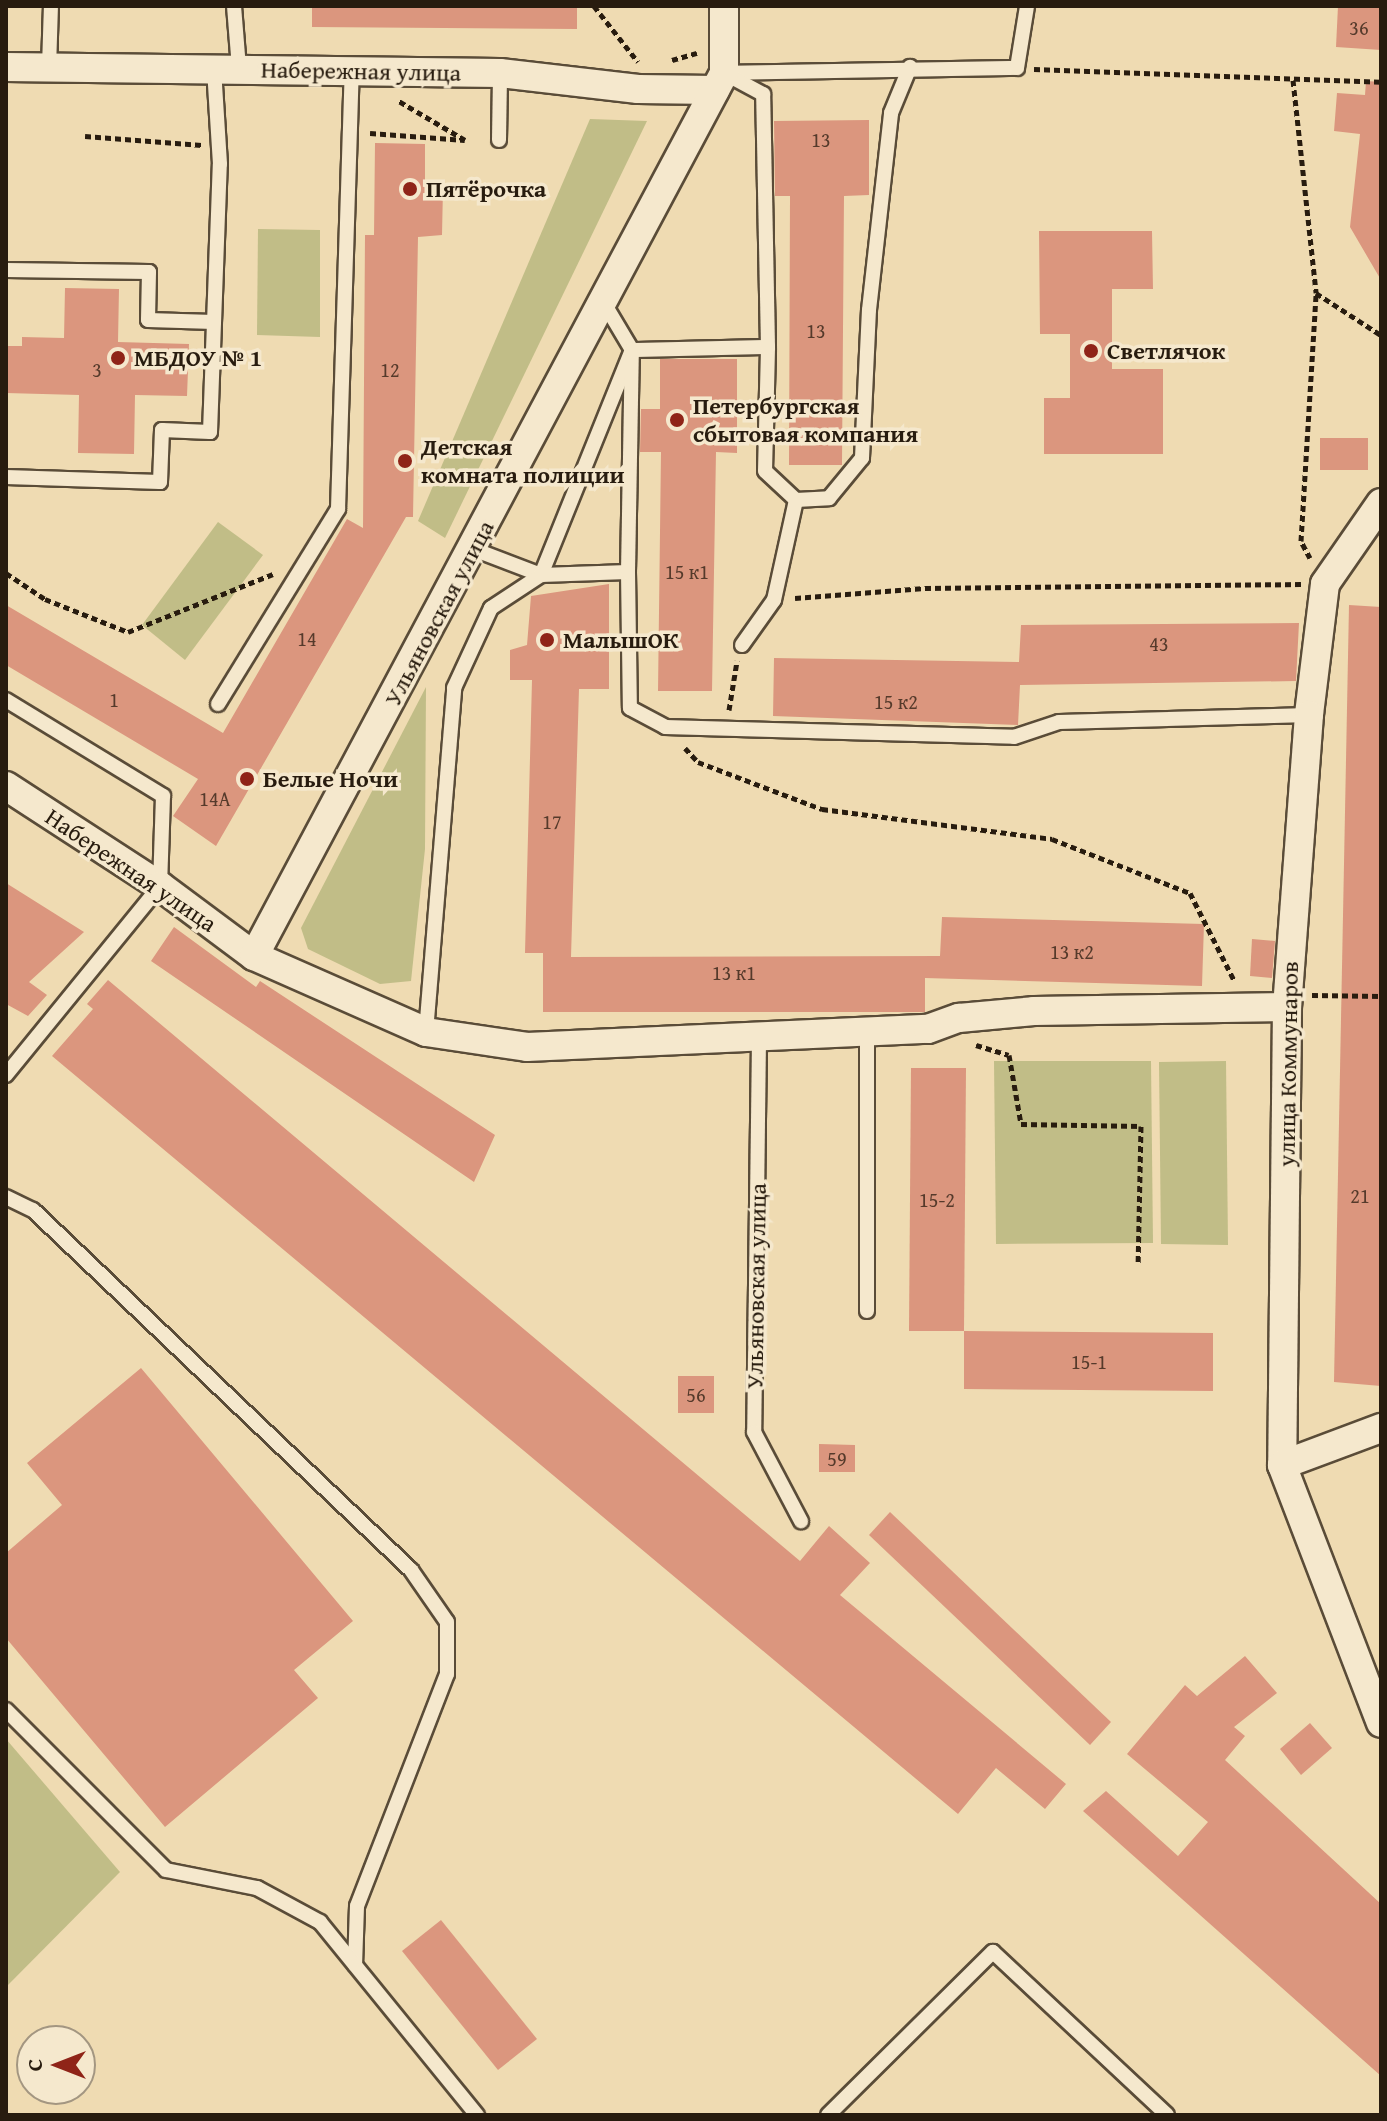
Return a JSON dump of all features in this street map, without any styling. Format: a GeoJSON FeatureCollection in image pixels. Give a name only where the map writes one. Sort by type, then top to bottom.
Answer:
{"type":"FeatureCollection","features":[{"type":"Feature","properties":{"kind":"street","name":"Ульяновская улица"},"geometry":{"type":"LineString","coordinates":[[254,956],[604,303],[721,70],[724,6]]}},
{"type":"Feature","properties":{"kind":"street","name":"Набережная улица"},"geometry":{"type":"LineString","coordinates":[[6,67],[226,68],[352,73],[721,70]]}},
{"type":"Feature","properties":{"kind":"street","name":"улица Коммунаров"},"geometry":{"type":"LineString","coordinates":[[1381,503],[1325,584],[1309,715],[1287,1001],[1282,1465],[1381,1723]]}},
{"type":"Feature","properties":{"kind":"street","name":"Набережная улица"},"geometry":{"type":"LineString","coordinates":[[6,786],[160,886],[254,956],[426,1032],[527,1047],[759,1039],[867,1033],[1034,1011],[1287,1001]]}},
{"type":"Feature","properties":{"kind":"street"},"geometry":{"type":"LineString","coordinates":[[1282,1465],[1381,1428]]}},
{"type":"Feature","properties":{"kind":"lane"},"geometry":{"type":"LineString","coordinates":[[49,68],[51,6]]}},
{"type":"Feature","properties":{"kind":"lane"},"geometry":{"type":"LineString","coordinates":[[6,477],[160,482],[162,430],[210,432],[219,146],[234,6]]}},
{"type":"Feature","properties":{"kind":"lane"},"geometry":{"type":"LineString","coordinates":[[721,70],[1017,68],[1027,6]]}},
{"type":"Feature","properties":{"kind":"lane"},"geometry":{"type":"LineString","coordinates":[[721,70],[763,94],[768,347],[765,471],[796,500],[829,498],[862,458],[869,310],[891,113],[910,67]]}},
{"type":"Feature","properties":{"kind":"lane"},"geometry":{"type":"LineString","coordinates":[[218,704],[338,509],[352,73]]}},
{"type":"Feature","properties":{"kind":"lane"},"geometry":{"type":"LineString","coordinates":[[499,140],[500,73]]}},
{"type":"Feature","properties":{"kind":"lane"},"geometry":{"type":"LineString","coordinates":[[6,270],[149,272],[148,320],[214,322]]}},
{"type":"Feature","properties":{"kind":"lane"},"geometry":{"type":"LineString","coordinates":[[604,303],[632,350],[628,572],[630,708],[665,727],[728,732],[1014,737],[1059,722],[1309,715]]}},
{"type":"Feature","properties":{"kind":"lane"},"geometry":{"type":"LineString","coordinates":[[632,350],[768,347]]}},
{"type":"Feature","properties":{"kind":"lane"},"geometry":{"type":"LineString","coordinates":[[426,1032],[454,688],[491,608],[541,575],[632,350]]}},
{"type":"Feature","properties":{"kind":"lane"},"geometry":{"type":"LineString","coordinates":[[742,645],[774,600],[796,500]]}},
{"type":"Feature","properties":{"kind":"lane"},"geometry":{"type":"LineString","coordinates":[[473,549],[541,575],[628,572]]}},
{"type":"Feature","properties":{"kind":"lane"},"geometry":{"type":"LineString","coordinates":[[6,700],[163,796],[160,886],[6,1075]]}},
{"type":"Feature","properties":{"kind":"lane"},"geometry":{"type":"LineString","coordinates":[[867,1033],[867,1311]]}},
{"type":"Feature","properties":{"kind":"lane","name":"Ульяновская улица"},"geometry":{"type":"LineString","coordinates":[[759,1039],[754,1432],[801,1521]]}},
{"type":"Feature","properties":{"kind":"lane"},"geometry":{"type":"LineString","coordinates":[[6,1197],[33,1210],[400,1559],[447,1622],[447,1674],[357,1906],[355,1965]]}},
{"type":"Feature","properties":{"kind":"lane"},"geometry":{"type":"LineString","coordinates":[[6,1710],[166,1870],[257,1888],[320,1922],[477,2115]]}},
{"type":"Feature","properties":{"kind":"lane"},"geometry":{"type":"LineString","coordinates":[[828,2115],[993,1952],[1167,2115]]}},
{"type":"Feature","properties":{"kind":"path"},"geometry":{"type":"LineString","coordinates":[[594,6],[642,68]]}},
{"type":"Feature","properties":{"kind":"path"},"geometry":{"type":"LineString","coordinates":[[656,64],[721,70]]}},
{"type":"Feature","properties":{"kind":"path"},"geometry":{"type":"LineString","coordinates":[[1017,68],[1381,82]]}},
{"type":"Feature","properties":{"kind":"path"},"geometry":{"type":"LineString","coordinates":[[774,600],[925,588],[1325,584],[1301,541],[1316,293],[1293,80]]}},
{"type":"Feature","properties":{"kind":"path"},"geometry":{"type":"LineString","coordinates":[[349,131],[465,140],[389,95]]}},
{"type":"Feature","properties":{"kind":"path"},"geometry":{"type":"LineString","coordinates":[[85,136],[219,146]]}},
{"type":"Feature","properties":{"kind":"path"},"geometry":{"type":"LineString","coordinates":[[1316,293],[1381,335]]}},
{"type":"Feature","properties":{"kind":"path"},"geometry":{"type":"LineString","coordinates":[[6,573],[45,599],[128,632],[304,562]]}},
{"type":"Feature","properties":{"kind":"path"},"geometry":{"type":"LineString","coordinates":[[728,732],[731,686],[742,645]]}},
{"type":"Feature","properties":{"kind":"path"},"geometry":{"type":"LineString","coordinates":[[665,727],[698,762],[822,809],[1052,839],[1190,893],[1240,993]]}},
{"type":"Feature","properties":{"kind":"path"},"geometry":{"type":"LineString","coordinates":[[1287,1001],[1381,996]]}},
{"type":"Feature","properties":{"kind":"path"},"geometry":{"type":"LineString","coordinates":[[968,1042],[1009,1055],[1021,1124],[1141,1126],[1138,1265]]}},
{"type":"Feature","properties":{"kind":"shaded area"},"geometry":{"type":"Polygon","coordinates":[[[590,119],[647,121],[445,538],[418,521],[590,119]]]}},
{"type":"Feature","properties":{"kind":"shaded area"},"geometry":{"type":"Polygon","coordinates":[[[258,229],[320,230],[320,337],[257,335],[258,229]]]}},
{"type":"Feature","properties":{"kind":"shaded area"},"geometry":{"type":"Polygon","coordinates":[[[218,522],[263,555],[185,660],[142,625],[218,522]]]}},
{"type":"Feature","properties":{"kind":"shaded area"},"geometry":{"type":"Polygon","coordinates":[[[426,687],[425,849],[411,981],[380,984],[308,949],[301,928],[426,687]]]}},
{"type":"Feature","properties":{"kind":"shaded area"},"geometry":{"type":"Polygon","coordinates":[[[994,1061],[1151,1061],[1153,1243],[996,1244],[994,1061]]]}},
{"type":"Feature","properties":{"kind":"shaded area"},"geometry":{"type":"Polygon","coordinates":[[[1226,1061],[1228,1245],[1161,1244],[1159,1062],[1226,1061]]]}},
{"type":"Feature","properties":{"kind":"shaded area"},"geometry":{"type":"Polygon","coordinates":[[[6,1739],[120,1872],[6,1987],[6,1739]]]}},
{"type":"Feature","properties":{"kind":"building"},"geometry":{"type":"Polygon","coordinates":[[[312,6],[577,6],[577,29],[312,27],[312,6]]]}},
{"type":"Feature","properties":{"kind":"building"},"geometry":{"type":"Polygon","coordinates":[[[1338,6],[1381,6],[1381,50],[1336,47],[1338,6]]]}},
{"type":"Feature","properties":{"kind":"building"},"geometry":{"type":"Polygon","coordinates":[[[1366,81],[1381,82],[1381,280],[1350,227],[1360,134],[1334,131],[1337,93],[1365,95],[1366,81]]]}},
{"type":"Feature","properties":{"kind":"building"},"geometry":{"type":"Polygon","coordinates":[[[869,120],[869,195],[844,196],[842,465],[789,465],[790,196],[775,196],[774,121],[869,120]]]}},
{"type":"Feature","properties":{"kind":"building"},"geometry":{"type":"Polygon","coordinates":[[[375,143],[425,144],[425,188],[443,188],[442,235],[418,237],[413,517],[406,517],[216,846],[173,816],[198,779],[6,665],[6,605],[223,733],[347,519],[363,528],[365,235],[374,235],[375,143]]]}},
{"type":"Feature","properties":{"kind":"building","name":"Светлячок"},"geometry":{"type":"Polygon","coordinates":[[[1039,231],[1152,231],[1153,289],[1112,289],[1112,369],[1163,369],[1163,454],[1044,454],[1044,398],[1070,398],[1070,334],[1040,334],[1039,231]]]}},
{"type":"Feature","properties":{"kind":"building"},"geometry":{"type":"Polygon","coordinates":[[[65,288],[119,289],[118,342],[189,344],[187,396],[135,395],[134,454],[78,453],[79,395],[6,393],[6,346],[22,346],[22,337],[64,338],[65,288]]]}},
{"type":"Feature","properties":{"kind":"building"},"geometry":{"type":"Polygon","coordinates":[[[660,359],[737,359],[737,453],[716,452],[712,691],[658,691],[661,452],[640,452],[641,409],[660,409],[660,359]]]}},
{"type":"Feature","properties":{"kind":"building"},"geometry":{"type":"Polygon","coordinates":[[[1320,438],[1368,438],[1368,470],[1320,470],[1320,438]]]}},
{"type":"Feature","properties":{"kind":"building"},"geometry":{"type":"Polygon","coordinates":[[[609,584],[609,689],[579,689],[571,957],[940,956],[942,917],[1204,924],[1202,986],[925,978],[925,1012],[543,1012],[543,953],[525,953],[532,680],[510,680],[510,650],[527,645],[531,596],[609,584]]]}},
{"type":"Feature","properties":{"kind":"building"},"geometry":{"type":"Polygon","coordinates":[[[1349,605],[1381,607],[1381,1386],[1334,1382],[1349,605]]]}},
{"type":"Feature","properties":{"kind":"building"},"geometry":{"type":"Polygon","coordinates":[[[1299,623],[1296,681],[1020,685],[1018,725],[773,716],[774,658],[1019,662],[1021,625],[1299,623]]]}},
{"type":"Feature","properties":{"kind":"building"},"geometry":{"type":"Polygon","coordinates":[[[6,883],[84,932],[29,982],[47,995],[28,1016],[6,1004],[6,883]]]}},
{"type":"Feature","properties":{"kind":"building"},"geometry":{"type":"Polygon","coordinates":[[[174,927],[256,987],[260,981],[495,1135],[474,1182],[151,961],[174,927]]]}},
{"type":"Feature","properties":{"kind":"building"},"geometry":{"type":"Polygon","coordinates":[[[1252,939],[1275,941],[1272,978],[1250,976],[1252,939]]]}},
{"type":"Feature","properties":{"kind":"building"},"geometry":{"type":"Polygon","coordinates":[[[108,980],[800,1561],[829,1526],[870,1563],[840,1595],[1066,1784],[1045,1809],[996,1768],[958,1814],[52,1056],[93,1009],[87,1004],[108,980]]]}},
{"type":"Feature","properties":{"kind":"building"},"geometry":{"type":"Polygon","coordinates":[[[911,1068],[966,1068],[964,1331],[909,1331],[911,1068]]]}},
{"type":"Feature","properties":{"kind":"building"},"geometry":{"type":"Polygon","coordinates":[[[964,1331],[1213,1333],[1213,1391],[964,1389],[964,1331]]]}},
{"type":"Feature","properties":{"kind":"building"},"geometry":{"type":"Polygon","coordinates":[[[141,1368],[353,1621],[294,1670],[318,1698],[165,1827],[6,1638],[6,1553],[62,1505],[27,1463],[141,1368]]]}},
{"type":"Feature","properties":{"kind":"building"},"geometry":{"type":"Polygon","coordinates":[[[678,1376],[714,1376],[714,1413],[678,1413],[678,1376]]]}},
{"type":"Feature","properties":{"kind":"building"},"geometry":{"type":"Polygon","coordinates":[[[819,1444],[855,1445],[855,1472],[819,1472],[819,1444]]]}},
{"type":"Feature","properties":{"kind":"building"},"geometry":{"type":"Polygon","coordinates":[[[890,1512],[1111,1722],[1090,1745],[869,1535],[890,1512]]]}},
{"type":"Feature","properties":{"kind":"building"},"geometry":{"type":"Polygon","coordinates":[[[1245,1656],[1277,1693],[1234,1727],[1245,1736],[1225,1760],[1381,1904],[1381,2076],[1083,1811],[1106,1791],[1178,1856],[1208,1822],[1127,1754],[1185,1685],[1197,1696],[1245,1656]]]}},
{"type":"Feature","properties":{"kind":"building"},"geometry":{"type":"Polygon","coordinates":[[[1310,1723],[1332,1748],[1301,1775],[1280,1749],[1310,1723]]]}},
{"type":"Feature","properties":{"kind":"building"},"geometry":{"type":"Polygon","coordinates":[[[441,1920],[537,2039],[498,2070],[402,1951],[441,1920]]]}},
{"type":"Feature","properties":{"kind":"place","name":"Пятёрочка"},"geometry":{"type":"Point","coordinates":[410,189]}},
{"type":"Feature","properties":{"kind":"place","name":"Светлячок"},"geometry":{"type":"Point","coordinates":[1091,351]}},
{"type":"Feature","properties":{"kind":"place","name":"МБДОУ № 1"},"geometry":{"type":"Point","coordinates":[118,358]}},
{"type":"Feature","properties":{"kind":"place","name":"Петербургская сбытовая компания"},"geometry":{"type":"Point","coordinates":[677,420]}},
{"type":"Feature","properties":{"kind":"place","name":"Детская комната полиции"},"geometry":{"type":"Point","coordinates":[405,461]}},
{"type":"Feature","properties":{"kind":"place","name":"МалышОК"},"geometry":{"type":"Point","coordinates":[547,640]}},
{"type":"Feature","properties":{"kind":"place","name":"Белые Ночи"},"geometry":{"type":"Point","coordinates":[247,779]}}]}
